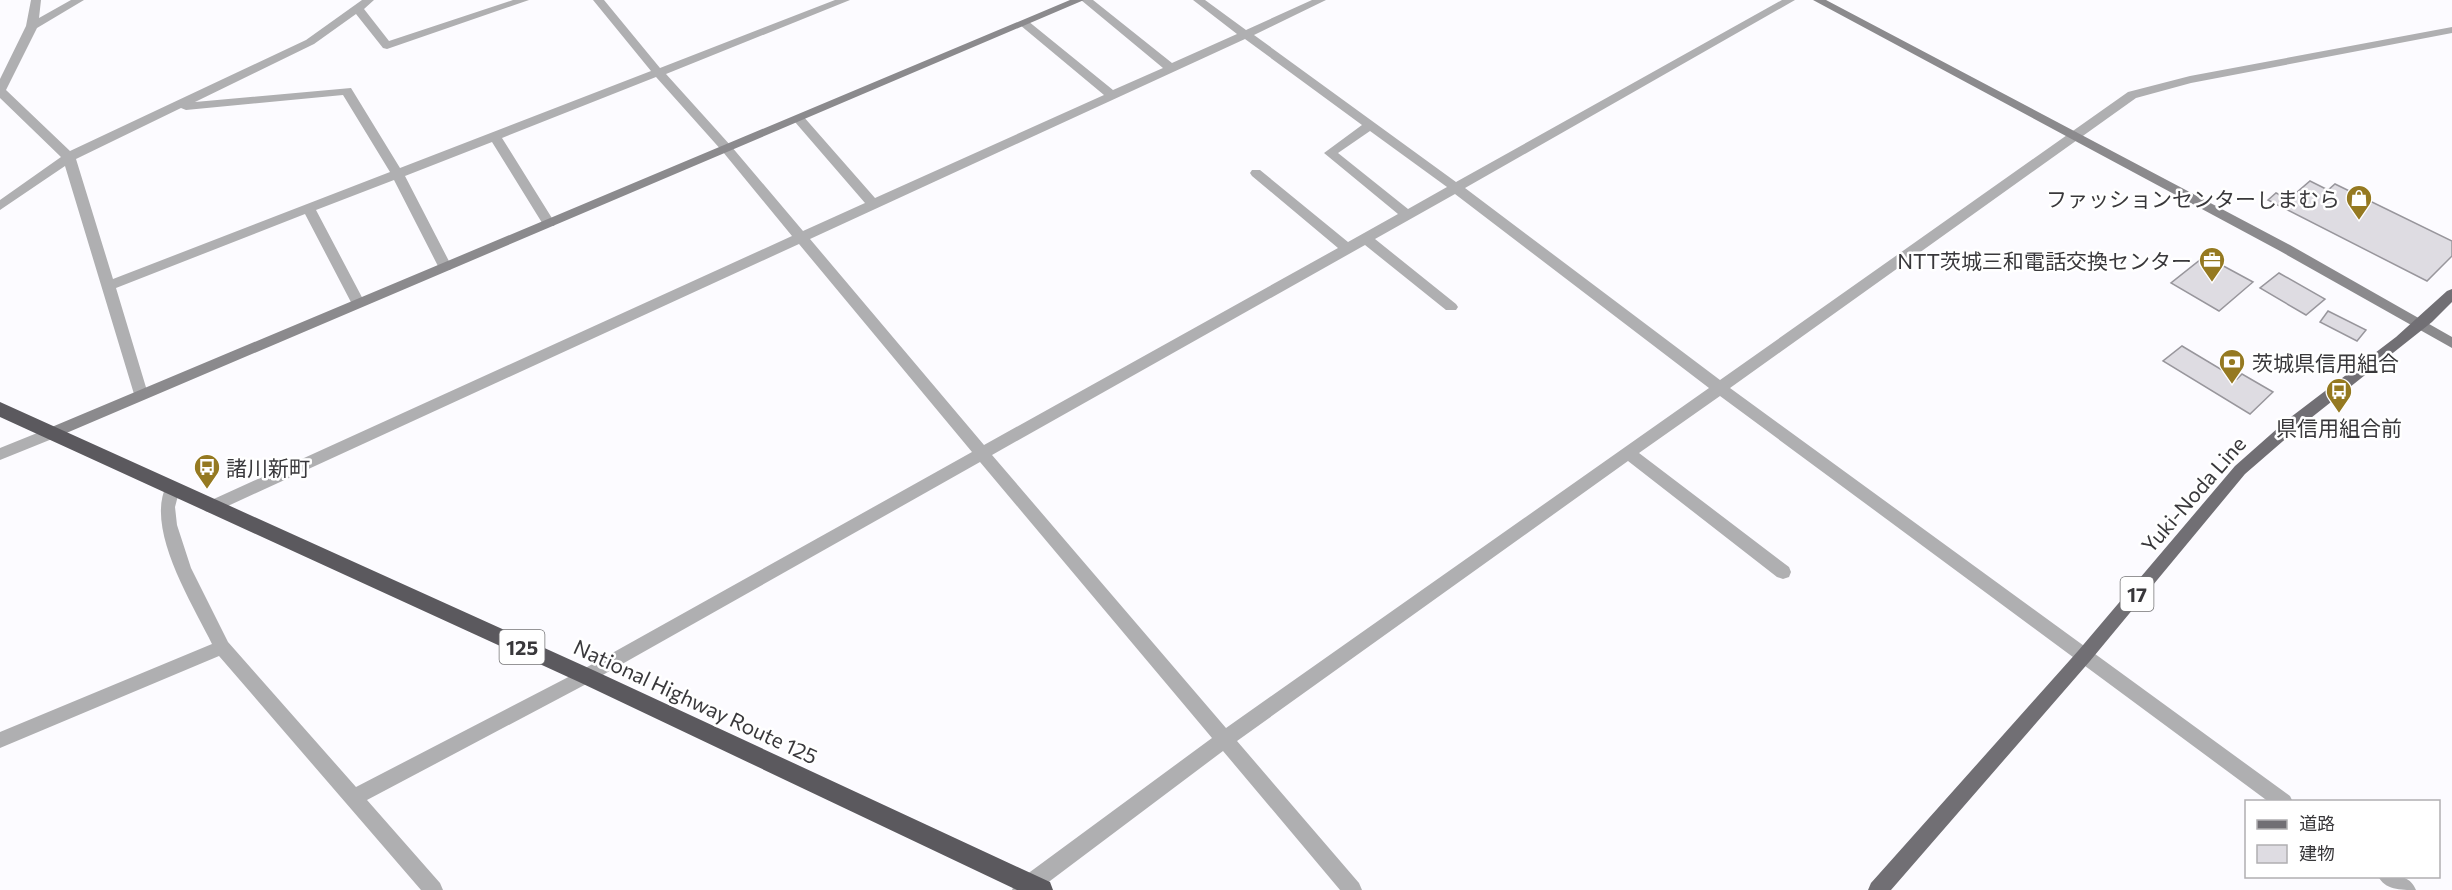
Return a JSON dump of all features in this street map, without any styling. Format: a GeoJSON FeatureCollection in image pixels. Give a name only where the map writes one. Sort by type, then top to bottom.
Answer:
{"type":"FeatureCollection","features":[{"type":"Feature","properties":{"kind":"highway","name":"National Highway Route 125"},"geometry":{"type":"LineString","coordinates":[[0,409],[586,676],[1032,888]]}},
{"type":"Feature","properties":{"kind":"main road","name":"Yuki-Noda Line"},"geometry":{"type":"LineString","coordinates":[[1878,890],[2085,656],[2240,470],[2265,446],[2421,325],[2452,294]]}},
{"type":"Feature","properties":{"kind":"street"},"geometry":{"type":"LineString","coordinates":[[36,0],[32,27],[0,91],[69,157],[141,394]]}},
{"type":"Feature","properties":{"kind":"street"},"geometry":{"type":"LineString","coordinates":[[32,27],[80,0]]}},
{"type":"Feature","properties":{"kind":"street"},"geometry":{"type":"LineString","coordinates":[[0,206],[69,157],[310,42],[369,0]]}},
{"type":"Feature","properties":{"kind":"street"},"geometry":{"type":"LineString","coordinates":[[357,8],[387,46],[524,0]]}},
{"type":"Feature","properties":{"kind":"street"},"geometry":{"type":"LineString","coordinates":[[598,0],[657,71],[727,149],[1352,890]]}},
{"type":"Feature","properties":{"kind":"street"},"geometry":{"type":"LineString","coordinates":[[108,286],[657,71],[845,0]]}},
{"type":"Feature","properties":{"kind":"street"},"geometry":{"type":"LineString","coordinates":[[0,454],[1079,0]]}},
{"type":"Feature","properties":{"kind":"street"},"geometry":{"type":"LineString","coordinates":[[1086,0],[1172,69]]}},
{"type":"Feature","properties":{"kind":"street"},"geometry":{"type":"LineString","coordinates":[[1198,0],[1455,187],[1721,389],[2283,800]]}},
{"type":"Feature","properties":{"kind":"street"},"geometry":{"type":"LineString","coordinates":[[211,507],[1322,0]]}},
{"type":"Feature","properties":{"kind":"street"},"geometry":{"type":"LineString","coordinates":[[353,798],[586,676],[1790,0]]}},
{"type":"Feature","properties":{"kind":"street"},"geometry":{"type":"LineString","coordinates":[[1818,0],[2285,249],[2452,343]]}},
{"type":"Feature","properties":{"kind":"street"},"geometry":{"type":"LineString","coordinates":[[1024,23],[1113,96]]}},
{"type":"Feature","properties":{"kind":"street"},"geometry":{"type":"LineString","coordinates":[[1032,888],[1225,739],[2132,95],[2190,80],[2452,30]]}},
{"type":"Feature","properties":{"kind":"street"},"geometry":{"type":"LineString","coordinates":[[174,107],[347,92],[397,173],[445,267]]}},
{"type":"Feature","properties":{"kind":"street"},"geometry":{"type":"LineString","coordinates":[[799,119],[873,204]]}},
{"type":"Feature","properties":{"kind":"street"},"geometry":{"type":"LineString","coordinates":[[1370,126],[1330,153],[1406,214]]}},
{"type":"Feature","properties":{"kind":"street"},"geometry":{"type":"LineString","coordinates":[[494,135],[549,223]]}},
{"type":"Feature","properties":{"kind":"street"},"geometry":{"type":"LineString","coordinates":[[1256,173],[1347,248]]}},
{"type":"Feature","properties":{"kind":"street"},"geometry":{"type":"LineString","coordinates":[[308,208],[358,303]]}},
{"type":"Feature","properties":{"kind":"street"},"geometry":{"type":"LineString","coordinates":[[1365,238],[1451,307]]}},
{"type":"Feature","properties":{"kind":"street"},"geometry":{"type":"LineString","coordinates":[[1629,454],[1784,572]]}},
{"type":"Feature","properties":{"kind":"street"},"geometry":{"type":"LineString","coordinates":[[172,488],[167,507],[183,568],[222,647],[433,890]]}},
{"type":"Feature","properties":{"kind":"street"},"geometry":{"type":"LineString","coordinates":[[0,740],[222,647]]}},
{"type":"Feature","properties":{"kind":"street"},"geometry":{"type":"LineString","coordinates":[[2390,878],[2406,890]]}},
{"type":"Feature","properties":{"kind":"building","name":"ファッションセンターしまむら"},"geometry":{"type":"Polygon","coordinates":[[[2310,181],[2328,190],[2335,184],[2452,241],[2452,256],[2427,281],[2268,200],[2276,193],[2289,199],[2310,181]]]}},
{"type":"Feature","properties":{"kind":"building","name":"NTT茨城三和電話交換センター"},"geometry":{"type":"Polygon","coordinates":[[[2205,256],[2253,282],[2219,311],[2171,283],[2205,256]]]}},
{"type":"Feature","properties":{"kind":"building"},"geometry":{"type":"Polygon","coordinates":[[[2279,273],[2325,299],[2306,315],[2260,288],[2279,273]]]}},
{"type":"Feature","properties":{"kind":"building"},"geometry":{"type":"Polygon","coordinates":[[[2328,311],[2366,330],[2357,341],[2320,322],[2328,311]]]}},
{"type":"Feature","properties":{"kind":"building","name":"茨城県信用組合"},"geometry":{"type":"Polygon","coordinates":[[[2182,346],[2237,379],[2242,374],[2273,392],[2250,414],[2163,361],[2182,346]]]}},
{"type":"Feature","properties":{"kind":"place","name":"ファッションセンターしまむら"},"geometry":{"type":"Point","coordinates":[2359,221]}},
{"type":"Feature","properties":{"kind":"place","name":"NTT茨城三和電話交換センター"},"geometry":{"type":"Point","coordinates":[2212,283]}},
{"type":"Feature","properties":{"kind":"place","name":"茨城県信用組合"},"geometry":{"type":"Point","coordinates":[2232,385]}},
{"type":"Feature","properties":{"kind":"place","name":"県信用組合前"},"geometry":{"type":"Point","coordinates":[2339,414]}},
{"type":"Feature","properties":{"kind":"place","name":"諸川新町"},"geometry":{"type":"Point","coordinates":[207,490]}}]}
